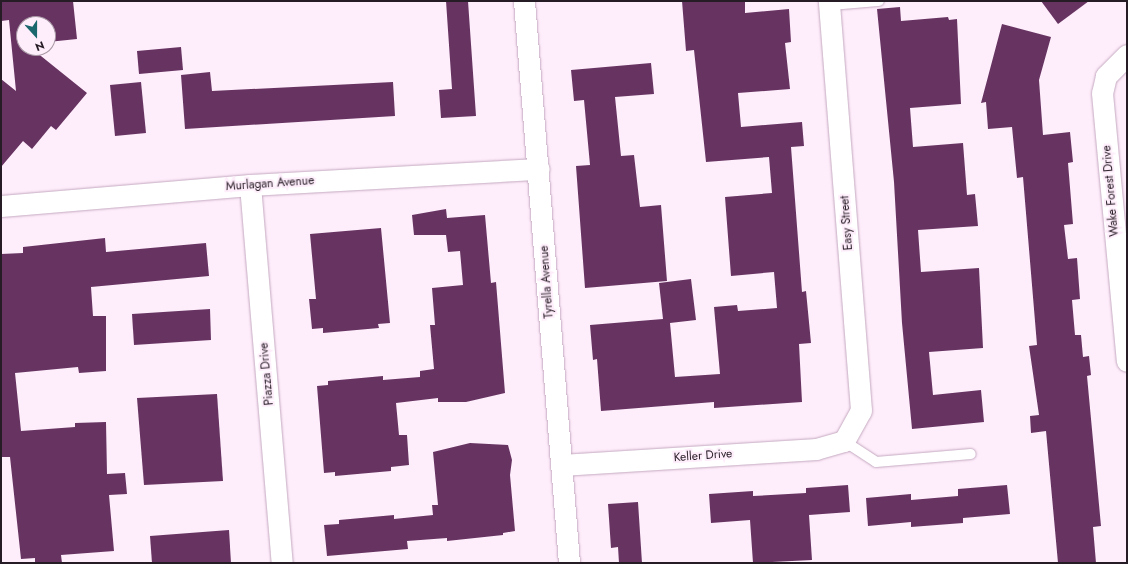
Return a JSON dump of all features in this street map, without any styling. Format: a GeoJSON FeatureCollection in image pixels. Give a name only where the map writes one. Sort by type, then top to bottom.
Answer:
{"type":"FeatureCollection","features":[{"type":"Feature","properties":{"kind":"street","name":"Tyrella Avenue"},"geometry":{"type":"LineString","coordinates":[[524,1],[539,169],[568,563]]}},
{"type":"Feature","properties":{"kind":"street","name":"Easy Street"},"geometry":{"type":"LineString","coordinates":[[830,3],[861,410],[844,441]]}},
{"type":"Feature","properties":{"kind":"street","name":"Wake Forest Drive"},"geometry":{"type":"LineString","coordinates":[[1127,55],[1106,76],[1102,93],[1127,361]]}},
{"type":"Feature","properties":{"kind":"street","name":"Murlagan Avenue"},"geometry":{"type":"LineString","coordinates":[[1,206],[250,185],[539,169]]}},
{"type":"Feature","properties":{"kind":"street","name":"Piazza Drive"},"geometry":{"type":"LineString","coordinates":[[250,185],[282,563]]}},
{"type":"Feature","properties":{"kind":"street","name":"Keller Drive"},"geometry":{"type":"LineString","coordinates":[[561,465],[816,449],[844,441]]}},
{"type":"Feature","properties":{"kind":"lane"},"geometry":{"type":"LineString","coordinates":[[830,3],[879,1]]}},
{"type":"Feature","properties":{"kind":"lane"},"geometry":{"type":"LineString","coordinates":[[844,441],[876,462],[971,454]]}},
{"type":"Feature","properties":{"kind":"building"},"geometry":{"type":"Polygon","coordinates":[[[1,1],[73,1],[77,39],[56,41],[56,16],[16,16],[16,56],[41,56],[87,93],[56,130],[51,126],[32,149],[23,141],[1,167],[1,79],[16,91],[9,20],[1,21],[1,1]]]}},
{"type":"Feature","properties":{"kind":"building"},"geometry":{"type":"Polygon","coordinates":[[[446,1],[468,1],[476,116],[441,118],[439,90],[452,89],[446,1]]]}},
{"type":"Feature","properties":{"kind":"building"},"geometry":{"type":"Polygon","coordinates":[[[682,1],[745,1],[745,13],[789,9],[791,42],[785,43],[790,89],[738,93],[741,127],[802,122],[804,146],[791,147],[802,292],[806,291],[811,343],[799,344],[802,402],[714,408],[714,402],[601,411],[597,359],[593,360],[590,325],[663,319],[659,283],[691,279],[696,320],[670,323],[675,377],[720,374],[714,307],[737,305],[738,311],[777,308],[774,272],[731,276],[725,197],[772,193],[769,157],[706,162],[694,50],[686,51],[682,1]]]}},
{"type":"Feature","properties":{"kind":"building"},"geometry":{"type":"Polygon","coordinates":[[[1041,1],[1089,1],[1058,24],[1041,1]]]}},
{"type":"Feature","properties":{"kind":"building"},"geometry":{"type":"Polygon","coordinates":[[[900,7],[901,21],[948,17],[949,20],[957,19],[961,104],[910,108],[913,147],[963,143],[967,195],[975,194],[978,226],[918,230],[921,272],[979,268],[983,348],[929,352],[933,395],[981,390],[984,422],[912,429],[902,323],[894,182],[877,9],[900,7]]]}},
{"type":"Feature","properties":{"kind":"building"},"geometry":{"type":"Polygon","coordinates":[[[1002,24],[1051,37],[1039,80],[1043,135],[1070,132],[1073,162],[1068,163],[1073,224],[1064,225],[1068,259],[1077,258],[1080,299],[1072,300],[1075,335],[1081,335],[1083,357],[1089,356],[1091,375],[1087,376],[1101,526],[1093,527],[1096,563],[1058,563],[1046,431],[1031,433],[1030,416],[1039,415],[1029,346],[1037,345],[1023,177],[1017,178],[1012,127],[988,129],[986,102],[981,103],[1002,24]]]}},
{"type":"Feature","properties":{"kind":"building"},"geometry":{"type":"Polygon","coordinates":[[[181,47],[183,70],[139,74],[137,51],[181,47]]]}},
{"type":"Feature","properties":{"kind":"building"},"geometry":{"type":"Polygon","coordinates":[[[651,63],[654,94],[615,97],[621,156],[634,155],[640,207],[661,205],[667,281],[585,288],[576,166],[590,165],[584,100],[574,101],[571,70],[651,63]]]}},
{"type":"Feature","properties":{"kind":"building"},"geometry":{"type":"Polygon","coordinates":[[[210,72],[212,91],[393,82],[395,116],[185,129],[181,75],[210,72]]]}},
{"type":"Feature","properties":{"kind":"building"},"geometry":{"type":"Polygon","coordinates":[[[141,82],[146,133],[115,136],[110,85],[141,82]]]}},
{"type":"Feature","properties":{"kind":"building"},"geometry":{"type":"Polygon","coordinates":[[[446,209],[447,218],[485,215],[491,283],[496,282],[505,393],[466,402],[438,402],[438,398],[396,403],[399,435],[407,435],[409,465],[391,467],[391,471],[335,476],[335,472],[324,473],[317,386],[328,385],[328,381],[383,376],[383,380],[420,377],[420,371],[434,369],[430,325],[435,325],[432,288],[463,285],[460,251],[448,252],[446,235],[414,235],[412,215],[446,209]]]}},
{"type":"Feature","properties":{"kind":"building"},"geometry":{"type":"Polygon","coordinates":[[[381,228],[390,323],[378,324],[379,328],[323,333],[323,328],[312,329],[309,299],[316,299],[310,234],[381,228]]]}},
{"type":"Feature","properties":{"kind":"building"},"geometry":{"type":"Polygon","coordinates":[[[105,238],[106,252],[206,243],[209,276],[91,287],[93,316],[106,316],[106,371],[79,373],[78,367],[15,373],[21,431],[75,427],[75,423],[106,422],[107,474],[125,473],[127,494],[109,495],[114,551],[61,555],[62,563],[35,563],[35,558],[21,559],[10,457],[1,457],[1,254],[23,253],[23,247],[105,238]]]}},
{"type":"Feature","properties":{"kind":"building"},"geometry":{"type":"Polygon","coordinates":[[[210,309],[211,340],[134,345],[132,314],[210,309]]]}},
{"type":"Feature","properties":{"kind":"building"},"geometry":{"type":"Polygon","coordinates":[[[217,394],[223,481],[144,485],[137,398],[217,394]]]}},
{"type":"Feature","properties":{"kind":"building"},"geometry":{"type":"Polygon","coordinates":[[[470,443],[508,445],[512,460],[510,475],[515,531],[503,533],[503,535],[447,541],[447,538],[407,541],[408,549],[327,556],[324,525],[339,524],[339,520],[394,515],[394,519],[433,515],[432,505],[438,505],[433,452],[470,443]]]}},
{"type":"Feature","properties":{"kind":"building"},"geometry":{"type":"Polygon","coordinates":[[[848,485],[850,512],[809,515],[812,560],[753,563],[750,520],[711,523],[709,494],[753,491],[753,496],[806,493],[806,488],[848,485]]]}},
{"type":"Feature","properties":{"kind":"building"},"geometry":{"type":"Polygon","coordinates":[[[1007,485],[1010,514],[963,518],[963,523],[911,527],[911,522],[868,526],[866,498],[911,494],[911,500],[958,496],[958,489],[1007,485]]]}},
{"type":"Feature","properties":{"kind":"building"},"geometry":{"type":"Polygon","coordinates":[[[638,502],[642,563],[619,563],[618,547],[611,548],[608,504],[638,502]]]}},
{"type":"Feature","properties":{"kind":"building"},"geometry":{"type":"Polygon","coordinates":[[[229,530],[231,563],[152,563],[150,536],[229,530]]]}}]}
